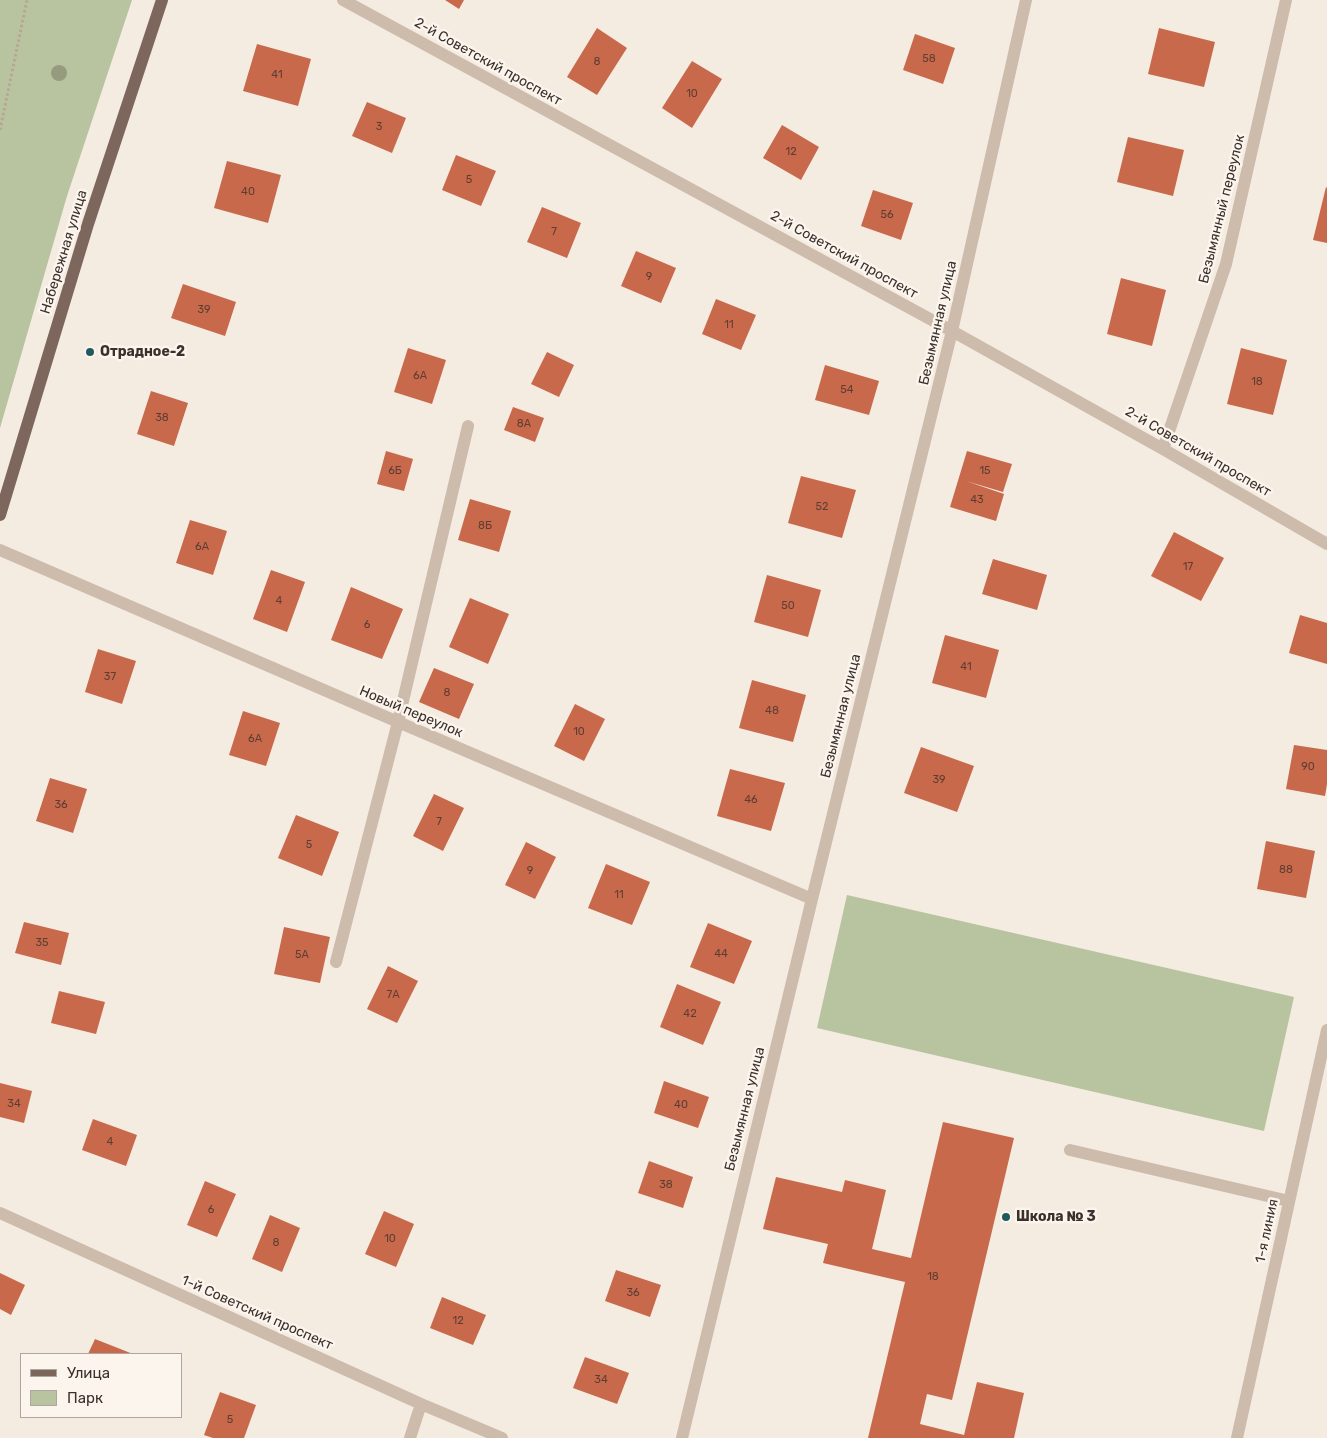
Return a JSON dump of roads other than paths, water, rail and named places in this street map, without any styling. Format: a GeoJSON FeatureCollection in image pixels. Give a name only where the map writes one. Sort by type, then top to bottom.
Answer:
{"type":"FeatureCollection","features":[{"type":"Feature","properties":{"kind":"main road","name":"Набережная улица"},"geometry":{"type":"LineString","coordinates":[[0,515],[86,233],[162,0]]}},
{"type":"Feature","properties":{"kind":"street","name":"2-й Советский проспект"},"geometry":{"type":"LineString","coordinates":[[343,0],[952,331],[1163,449],[1327,544]]}},
{"type":"Feature","properties":{"kind":"street","name":"Безымянная улица"},"geometry":{"type":"LineString","coordinates":[[682,1438],[812,898],[952,331],[1026,0]]}},
{"type":"Feature","properties":{"kind":"street","name":"Безымянный переулок"},"geometry":{"type":"LineString","coordinates":[[1163,449],[1226,264],[1286,0]]}},
{"type":"Feature","properties":{"kind":"street"},"geometry":{"type":"LineString","coordinates":[[336,962],[398,722],[468,426]]}},
{"type":"Feature","properties":{"kind":"street","name":"Новый переулок"},"geometry":{"type":"LineString","coordinates":[[0,550],[812,898]]}},
{"type":"Feature","properties":{"kind":"street","name":"1-я линия"},"geometry":{"type":"LineString","coordinates":[[1237,1438],[1327,1030]]}},
{"type":"Feature","properties":{"kind":"street"},"geometry":{"type":"LineString","coordinates":[[1070,1150],[1289,1201]]}},
{"type":"Feature","properties":{"kind":"street","name":"1-й Советский проспект"},"geometry":{"type":"LineString","coordinates":[[0,1213],[421,1404],[502,1438]]}},
{"type":"Feature","properties":{"kind":"street"},"geometry":{"type":"LineString","coordinates":[[410,1438],[421,1404]]}},
{"type":"Feature","properties":{"kind":"place","name":"Отрадное-2"},"geometry":{"type":"Point","coordinates":[90,352]}},
{"type":"Feature","properties":{"kind":"place","name":"Школа № 3"},"geometry":{"type":"Point","coordinates":[1006,1217]}}]}
